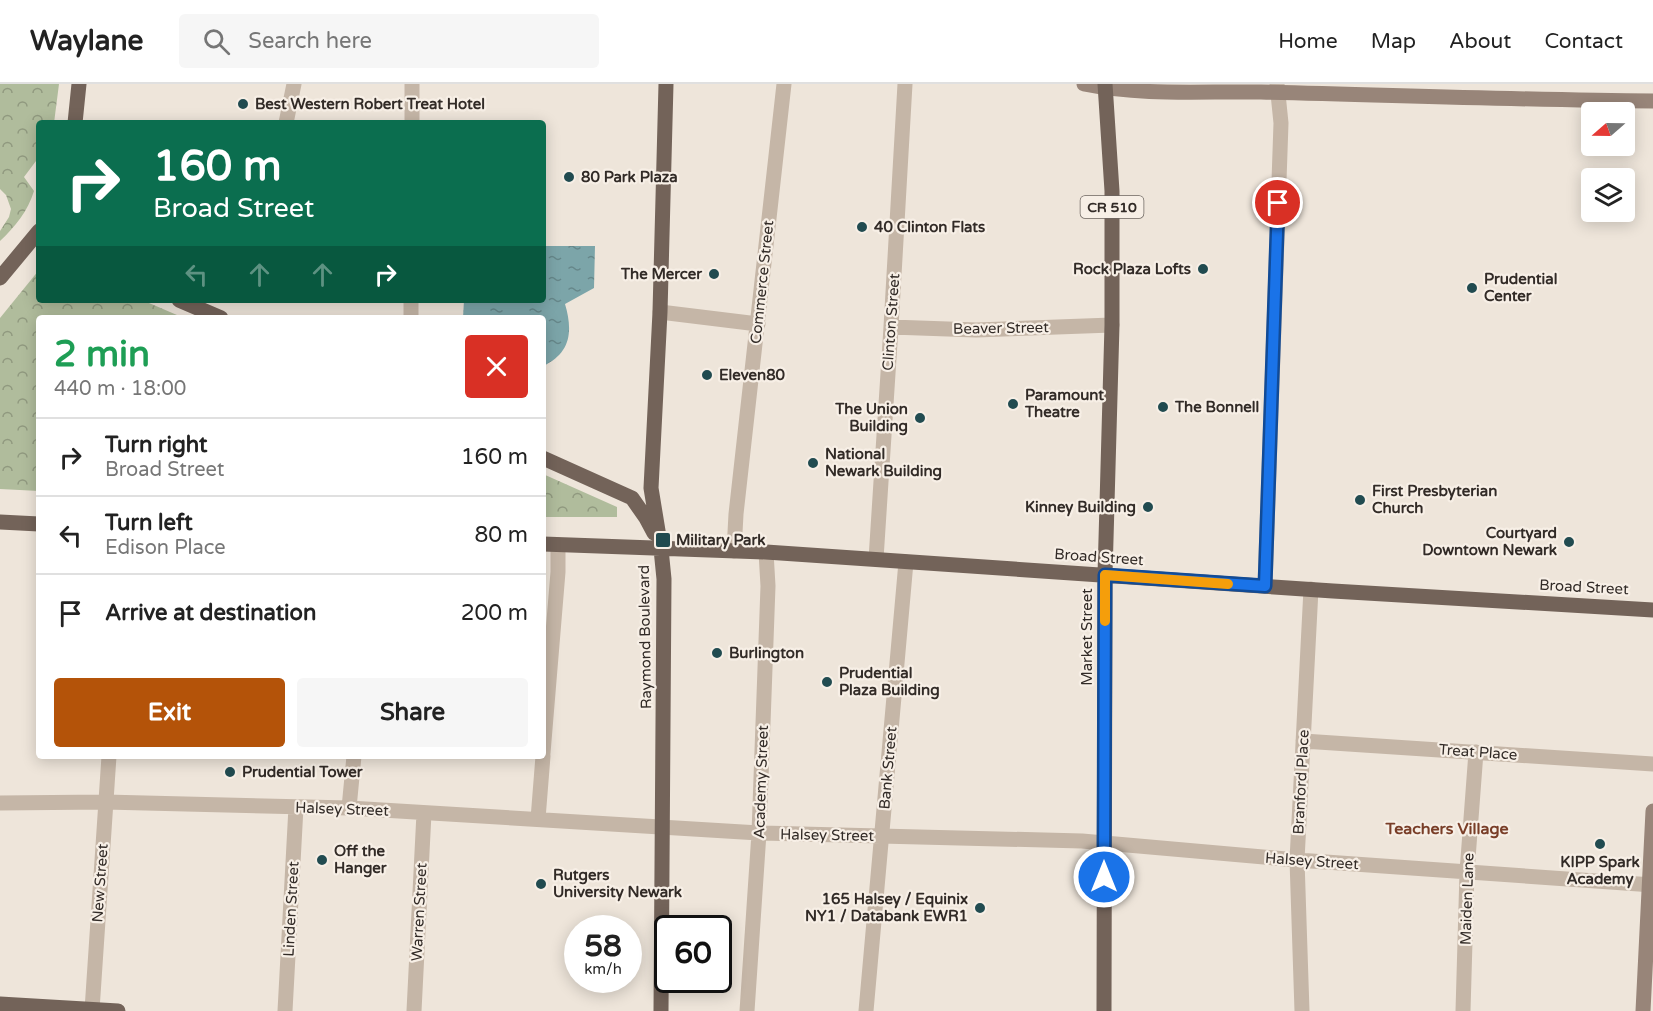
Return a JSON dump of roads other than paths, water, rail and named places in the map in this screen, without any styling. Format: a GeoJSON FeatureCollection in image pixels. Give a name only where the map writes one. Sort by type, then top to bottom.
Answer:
{"type":"FeatureCollection","features":[{"type":"Feature","properties":{"kind":"main road"},"geometry":{"type":"LineString","coordinates":[[75,120],[80,84]]}},
{"type":"Feature","properties":{"kind":"main road","name":"Raymond Boulevard"},"geometry":{"type":"LineString","coordinates":[[661,1011],[664,579],[651,488],[660,312],[666,84]]}},
{"type":"Feature","properties":{"kind":"main road","name":"Market Street"},"geometry":{"type":"LineString","coordinates":[[1104,1011],[1105,575],[1112,325],[1112,191],[1106,86]]}},
{"type":"Feature","properties":{"kind":"main road"},"geometry":{"type":"LineString","coordinates":[[0,278],[36,235]]}},
{"type":"Feature","properties":{"kind":"main road"},"geometry":{"type":"LineString","coordinates":[[186,303],[214,315]]}},
{"type":"Feature","properties":{"kind":"main road"},"geometry":{"type":"LineString","coordinates":[[546,459],[632,498],[646,518],[661,549]]}},
{"type":"Feature","properties":{"kind":"main road"},"geometry":{"type":"LineString","coordinates":[[0,522],[36,524]]}},
{"type":"Feature","properties":{"kind":"main road","name":"Broad Street"},"geometry":{"type":"LineString","coordinates":[[551,545],[766,552],[1653,610]]}},
{"type":"Feature","properties":{"kind":"main road"},"geometry":{"type":"LineString","coordinates":[[0,1004],[118,1011]]}},
{"type":"Feature","properties":{"kind":"street"},"geometry":{"type":"LineString","coordinates":[[287,120],[294,84]]}},
{"type":"Feature","properties":{"kind":"street"},"geometry":{"type":"LineString","coordinates":[[412,84],[412,120]]}},
{"type":"Feature","properties":{"kind":"street","name":"Commerce Street"},"geometry":{"type":"LineString","coordinates":[[734,551],[736,514],[784,84]]}},
{"type":"Feature","properties":{"kind":"street","name":"Clinton Street"},"geometry":{"type":"LineString","coordinates":[[876,559],[905,84]]}},
{"type":"Feature","properties":{"kind":"street"},"geometry":{"type":"LineString","coordinates":[[1084,84],[1141,92],[1278,88],[1538,100],[1653,101]]}},
{"type":"Feature","properties":{"kind":"street"},"geometry":{"type":"LineString","coordinates":[[1265,586],[1281,123],[1278,88]]}},
{"type":"Feature","properties":{"kind":"street"},"geometry":{"type":"LineString","coordinates":[[660,312],[758,324]]}},
{"type":"Feature","properties":{"kind":"street","name":"Beaver Street"},"geometry":{"type":"LineString","coordinates":[[891,327],[976,330],[1112,325]]}},
{"type":"Feature","properties":{"kind":"street"},"geometry":{"type":"LineString","coordinates":[[546,718],[558,572],[551,545]]}},
{"type":"Feature","properties":{"kind":"street","name":"Academy Street"},"geometry":{"type":"LineString","coordinates":[[747,1011],[759,833],[768,586],[766,552]]}},
{"type":"Feature","properties":{"kind":"street","name":"Bank Street"},"geometry":{"type":"LineString","coordinates":[[866,1011],[906,562]]}},
{"type":"Feature","properties":{"kind":"street","name":"Branford Place"},"geometry":{"type":"LineString","coordinates":[[1302,1011],[1297,860],[1311,589]]}},
{"type":"Feature","properties":{"kind":"street","name":"Treat Place"},"geometry":{"type":"LineString","coordinates":[[1303,741],[1653,764]]}},
{"type":"Feature","properties":{"kind":"street","name":"Maiden Lane"},"geometry":{"type":"LineString","coordinates":[[1463,1011],[1467,872],[1476,752]]}},
{"type":"Feature","properties":{"kind":"street","name":"New Street"},"geometry":{"type":"LineString","coordinates":[[92,1010],[109,759]]}},
{"type":"Feature","properties":{"kind":"street"},"geometry":{"type":"LineString","coordinates":[[349,808],[354,759]]}},
{"type":"Feature","properties":{"kind":"street"},"geometry":{"type":"LineString","coordinates":[[537,819],[543,759]]}},
{"type":"Feature","properties":{"kind":"street","name":"Halsey Street"},"geometry":{"type":"LineString","coordinates":[[0,803],[105,802],[349,808],[759,833],[1105,843],[1297,860],[1651,885]]}},
{"type":"Feature","properties":{"kind":"street","name":"Linden Street"},"geometry":{"type":"LineString","coordinates":[[285,1011],[296,807]]}},
{"type":"Feature","properties":{"kind":"street"},"geometry":{"type":"LineString","coordinates":[[1643,1011],[1653,811]]}},
{"type":"Feature","properties":{"kind":"street","name":"Warren Street"},"geometry":{"type":"LineString","coordinates":[[414,1011],[424,813]]}},
{"type":"Feature","properties":{"kind":"water"},"geometry":{"type":"Polygon","coordinates":[[[546,246],[595,246],[594,288],[565,304],[569,323],[568,340],[559,355],[546,364],[546,315],[463,315],[464,303],[546,303],[546,246]]]}},
{"type":"Feature","properties":{"kind":"place","name":"Best Western Robert Treat Hotel"},"geometry":{"type":"Point","coordinates":[243,104]}},
{"type":"Feature","properties":{"kind":"place","name":"80 Park Plaza"},"geometry":{"type":"Point","coordinates":[569,177]}},
{"type":"Feature","properties":{"kind":"place","name":"40 Clinton Flats"},"geometry":{"type":"Point","coordinates":[862,227]}},
{"type":"Feature","properties":{"kind":"place","name":"Rock Plaza Lofts"},"geometry":{"type":"Point","coordinates":[1203,269]}},
{"type":"Feature","properties":{"kind":"place","name":"The Mercer"},"geometry":{"type":"Point","coordinates":[714,274]}},
{"type":"Feature","properties":{"kind":"place","name":"Prudential Center"},"geometry":{"type":"Point","coordinates":[1472,288]}},
{"type":"Feature","properties":{"kind":"place","name":"Eleven80"},"geometry":{"type":"Point","coordinates":[707,375]}},
{"type":"Feature","properties":{"kind":"place","name":"Paramount Theatre"},"geometry":{"type":"Point","coordinates":[1013,404]}},
{"type":"Feature","properties":{"kind":"place","name":"The Bonnell"},"geometry":{"type":"Point","coordinates":[1163,407]}},
{"type":"Feature","properties":{"kind":"place","name":"The Union Building"},"geometry":{"type":"Point","coordinates":[920,418]}},
{"type":"Feature","properties":{"kind":"place","name":"National Newark Building"},"geometry":{"type":"Point","coordinates":[813,463]}},
{"type":"Feature","properties":{"kind":"place","name":"First Presbyterian Church"},"geometry":{"type":"Point","coordinates":[1360,500]}},
{"type":"Feature","properties":{"kind":"place","name":"Kinney Building"},"geometry":{"type":"Point","coordinates":[1148,507]}},
{"type":"Feature","properties":{"kind":"place","name":"Military Park"},"geometry":{"type":"Point","coordinates":[663,540]}},
{"type":"Feature","properties":{"kind":"place","name":"Courtyard Downtown Newark"},"geometry":{"type":"Point","coordinates":[1569,542]}},
{"type":"Feature","properties":{"kind":"place","name":"Burlington"},"geometry":{"type":"Point","coordinates":[717,653]}},
{"type":"Feature","properties":{"kind":"place","name":"Prudential Plaza Building"},"geometry":{"type":"Point","coordinates":[827,682]}},
{"type":"Feature","properties":{"kind":"place","name":"Prudential Tower"},"geometry":{"type":"Point","coordinates":[230,772]}},
{"type":"Feature","properties":{"kind":"place","name":"KIPP Spark Academy"},"geometry":{"type":"Point","coordinates":[1600,844]}},
{"type":"Feature","properties":{"kind":"place","name":"Off the Hanger"},"geometry":{"type":"Point","coordinates":[322,860]}},
{"type":"Feature","properties":{"kind":"place","name":"Rutgers University Newark"},"geometry":{"type":"Point","coordinates":[541,884]}},
{"type":"Feature","properties":{"kind":"place","name":"165 Halsey / Equinix NY1 / Databank EWR1"},"geometry":{"type":"Point","coordinates":[980,908]}},
{"type":"Feature","properties":{"kind":"district","name":"Teachers Village"},"geometry":{"type":"Point","coordinates":[1447,829]}}]}
